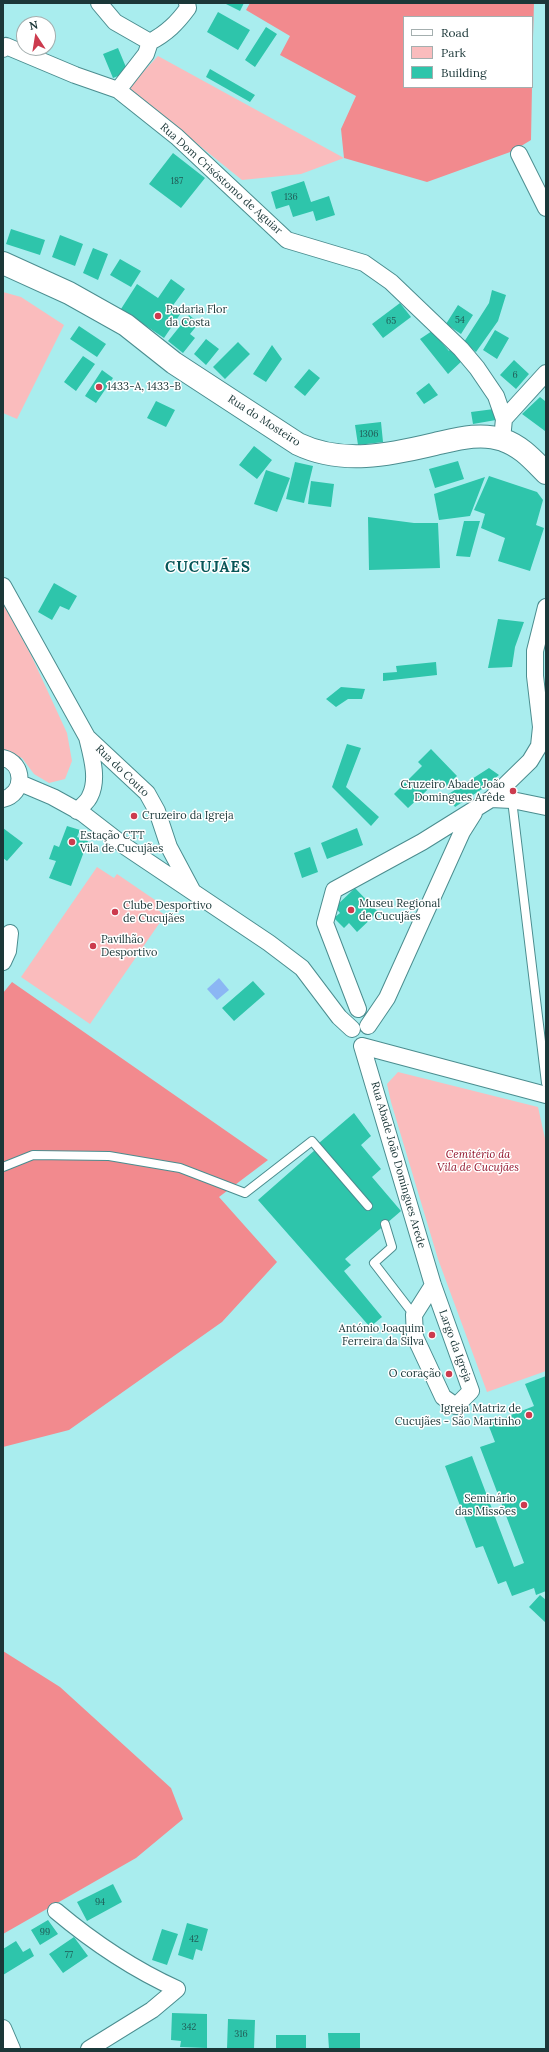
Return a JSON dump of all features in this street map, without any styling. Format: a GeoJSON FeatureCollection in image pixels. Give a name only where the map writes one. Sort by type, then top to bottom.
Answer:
{"type":"FeatureCollection","features":[{"type":"Feature","properties":{"kind":"main road","name":"Rua do Mosteiro"},"geometry":{"type":"LineString","coordinates":[[3,263],[69,293],[126,325],[174,363],[298,444],[314,452],[351,457],[392,454],[458,438],[487,435],[503,429],[546,473]]}},
{"type":"Feature","properties":{"kind":"street"},"geometry":{"type":"LineString","coordinates":[[99,3],[115,22],[150,42]]}},
{"type":"Feature","properties":{"kind":"street"},"geometry":{"type":"LineString","coordinates":[[118,90],[146,54],[150,42],[164,35],[177,23],[188,8],[187,3]]}},
{"type":"Feature","properties":{"kind":"street","name":"Rua Dom Crisóstomo de Aguiar"},"geometry":{"type":"LineString","coordinates":[[4,48],[118,90],[177,137],[287,240],[364,263],[372,267],[391,282],[460,349],[477,368],[496,396],[503,429]]}},
{"type":"Feature","properties":{"kind":"street"},"geometry":{"type":"LineString","coordinates":[[519,154],[546,208]]}},
{"type":"Feature","properties":{"kind":"street"},"geometry":{"type":"LineString","coordinates":[[503,429],[546,373]]}},
{"type":"Feature","properties":{"kind":"street","name":"Rua do Couto"},"geometry":{"type":"LineString","coordinates":[[3,586],[87,737],[93,761],[94,782],[90,797],[77,811]]}},
{"type":"Feature","properties":{"kind":"street"},"geometry":{"type":"LineString","coordinates":[[362,1046],[370,1037],[368,1026],[387,998],[462,832],[485,803],[530,762],[539,746],[541,728],[535,676],[535,651],[546,607]]}},
{"type":"Feature","properties":{"kind":"street","name":"Rua do Couto"},"geometry":{"type":"LineString","coordinates":[[87,737],[147,793],[157,811],[169,847],[194,893]]}},
{"type":"Feature","properties":{"kind":"street"},"geometry":{"type":"LineString","coordinates":[[3,758],[12,762],[17,768],[20,783],[12,796],[3,799]]}},
{"type":"Feature","properties":{"kind":"street"},"geometry":{"type":"LineString","coordinates":[[20,783],[53,797],[77,811],[194,893],[269,943],[302,968],[339,1017],[352,1029]]}},
{"type":"Feature","properties":{"kind":"street"},"geometry":{"type":"LineString","coordinates":[[358,1009],[325,923],[334,890],[422,842],[485,803],[512,800],[546,807]]}},
{"type":"Feature","properties":{"kind":"street"},"geometry":{"type":"LineString","coordinates":[[3,962],[8,952],[10,933]]}},
{"type":"Feature","properties":{"kind":"street"},"geometry":{"type":"LineString","coordinates":[[368,1026],[359,1024],[352,1029],[350,1033],[353,1042],[362,1046],[546,1094]]}},
{"type":"Feature","properties":{"kind":"street","name":"Rua Abade João Domingues Arede"},"geometry":{"type":"LineString","coordinates":[[362,1046],[433,1285]]}},
{"type":"Feature","properties":{"kind":"street"},"geometry":{"type":"LineString","coordinates":[[414,1315],[433,1285]]}},
{"type":"Feature","properties":{"kind":"street","name":"Largo da Igreja"},"geometry":{"type":"LineString","coordinates":[[414,1315],[415,1336],[443,1397],[456,1406],[471,1391],[433,1285]]}},
{"type":"Feature","properties":{"kind":"street"},"geometry":{"type":"LineString","coordinates":[[56,1911],[82,1934],[115,1956],[177,1989],[152,2010],[89,2049]]}},
{"type":"Feature","properties":{"kind":"street"},"geometry":{"type":"LineString","coordinates":[[3,2028],[12,2049]]}},
{"type":"Feature","properties":{"kind":"lane"},"geometry":{"type":"LineString","coordinates":[[512,800],[546,1083]]}},
{"type":"Feature","properties":{"kind":"lane"},"geometry":{"type":"LineString","coordinates":[[3,1167],[33,1156],[109,1156],[180,1168],[244,1193],[312,1142],[368,1206]]}},
{"type":"Feature","properties":{"kind":"lane"},"geometry":{"type":"LineString","coordinates":[[385,1224],[392,1246],[374,1263],[414,1315]]}},
{"type":"Feature","properties":{"kind":"green space"},"geometry":{"type":"Polygon","coordinates":[[[158,56],[344,158],[301,174],[242,180],[128,88],[158,56]]]}},
{"type":"Feature","properties":{"kind":"green space"},"geometry":{"type":"Polygon","coordinates":[[[3,292],[21,297],[64,325],[17,419],[3,413],[3,292]]]}},
{"type":"Feature","properties":{"kind":"green space"},"geometry":{"type":"Polygon","coordinates":[[[3,603],[31,655],[67,733],[72,761],[65,779],[49,783],[34,774],[22,758],[3,751],[3,603]]]}},
{"type":"Feature","properties":{"kind":"green space","name":"Pavilhão Desportivo"},"geometry":{"type":"Polygon","coordinates":[[[97,867],[114,878],[117,874],[158,902],[155,908],[165,915],[90,1024],[21,977],[97,867]]]}},
{"type":"Feature","properties":{"kind":"green space","name":"Cemitério da Vila de Cucujães"},"geometry":{"type":"Polygon","coordinates":[[[398,1072],[538,1107],[546,1143],[546,1371],[487,1392],[438,1259],[391,1102],[387,1084],[398,1072]]]}},
{"type":"Feature","properties":{"kind":"shaded area"},"geometry":{"type":"Polygon","coordinates":[[[250,3],[534,3],[533,38],[533,16],[403,16],[403,88],[532,88],[531,140],[513,151],[427,182],[344,158],[341,129],[356,96],[280,55],[290,36],[246,10],[250,3]]]}},
{"type":"Feature","properties":{"kind":"shaded area"},"geometry":{"type":"Polygon","coordinates":[[[12,982],[268,1160],[219,1197],[277,1262],[222,1322],[69,1430],[3,1447],[3,993],[12,982]]]}},
{"type":"Feature","properties":{"kind":"shaded area"},"geometry":{"type":"Polygon","coordinates":[[[3,1651],[60,1687],[171,1788],[183,1819],[136,1858],[3,1934],[3,1651]]]}},
{"type":"Feature","properties":{"kind":"water"},"geometry":{"type":"Polygon","coordinates":[[[219,978],[229,990],[217,1000],[207,989],[219,978]]]}},
{"type":"Feature","properties":{"kind":"building"},"geometry":{"type":"Polygon","coordinates":[[[224,3],[244,3],[240,11],[224,3]]]}},
{"type":"Feature","properties":{"kind":"building"},"geometry":{"type":"Polygon","coordinates":[[[218,12],[250,30],[238,50],[207,32],[218,12]]]}},
{"type":"Feature","properties":{"kind":"building"},"geometry":{"type":"Polygon","coordinates":[[[266,27],[277,34],[255,67],[245,60],[266,27]]]}},
{"type":"Feature","properties":{"kind":"building"},"geometry":{"type":"Polygon","coordinates":[[[118,48],[128,72],[113,78],[103,54],[118,48]]]}},
{"type":"Feature","properties":{"kind":"building"},"geometry":{"type":"Polygon","coordinates":[[[210,69],[255,95],[250,102],[206,77],[210,69]]]}},
{"type":"Feature","properties":{"kind":"building"},"geometry":{"type":"Polygon","coordinates":[[[173,153],[205,178],[181,208],[149,184],[173,153]]]}},
{"type":"Feature","properties":{"kind":"building"},"geometry":{"type":"Polygon","coordinates":[[[304,181],[311,202],[329,196],[335,215],[316,221],[313,211],[293,217],[289,205],[276,209],[271,192],[304,181]]]}},
{"type":"Feature","properties":{"kind":"building"},"geometry":{"type":"Polygon","coordinates":[[[11,229],[45,240],[40,255],[6,244],[11,229]]]}},
{"type":"Feature","properties":{"kind":"building"},"geometry":{"type":"Polygon","coordinates":[[[60,235],[83,244],[75,266],[52,257],[60,235]]]}},
{"type":"Feature","properties":{"kind":"building"},"geometry":{"type":"Polygon","coordinates":[[[93,248],[108,254],[98,280],[83,273],[93,248]]]}},
{"type":"Feature","properties":{"kind":"building"},"geometry":{"type":"Polygon","coordinates":[[[120,259],[141,271],[131,287],[110,275],[120,259]]]}},
{"type":"Feature","properties":{"kind":"building"},"geometry":{"type":"Polygon","coordinates":[[[171,279],[185,289],[171,308],[181,313],[164,338],[121,309],[137,284],[158,298],[171,279]]]}},
{"type":"Feature","properties":{"kind":"building"},"geometry":{"type":"Polygon","coordinates":[[[492,290],[506,295],[498,321],[476,352],[464,342],[489,303],[492,290]]]}},
{"type":"Feature","properties":{"kind":"building"},"geometry":{"type":"Polygon","coordinates":[[[400,303],[411,317],[383,338],[372,324],[400,303]]]}},
{"type":"Feature","properties":{"kind":"building"},"geometry":{"type":"Polygon","coordinates":[[[458,305],[473,315],[461,334],[446,324],[458,305]]]}},
{"type":"Feature","properties":{"kind":"building"},"geometry":{"type":"Polygon","coordinates":[[[189,315],[199,323],[190,334],[195,338],[183,353],[168,341],[189,315]]]}},
{"type":"Feature","properties":{"kind":"building"},"geometry":{"type":"Polygon","coordinates":[[[79,326],[106,344],[97,357],[70,339],[79,326]]]}},
{"type":"Feature","properties":{"kind":"building"},"geometry":{"type":"Polygon","coordinates":[[[495,330],[509,338],[497,359],[483,350],[495,330]]]}},
{"type":"Feature","properties":{"kind":"building"},"geometry":{"type":"Polygon","coordinates":[[[432,331],[449,351],[451,348],[463,360],[448,374],[420,339],[432,331]]]}},
{"type":"Feature","properties":{"kind":"building"},"geometry":{"type":"Polygon","coordinates":[[[206,339],[219,349],[206,365],[194,354],[206,339]]]}},
{"type":"Feature","properties":{"kind":"building"},"geometry":{"type":"Polygon","coordinates":[[[238,342],[250,354],[225,379],[213,367],[238,342]]]}},
{"type":"Feature","properties":{"kind":"building"},"geometry":{"type":"Polygon","coordinates":[[[272,345],[282,359],[266,382],[253,374],[272,345]]]}},
{"type":"Feature","properties":{"kind":"building"},"geometry":{"type":"Polygon","coordinates":[[[83,356],[95,364],[76,391],[64,382],[83,356]]]}},
{"type":"Feature","properties":{"kind":"building"},"geometry":{"type":"Polygon","coordinates":[[[514,360],[529,374],[516,389],[500,375],[514,360]]]}},
{"type":"Feature","properties":{"kind":"building"},"geometry":{"type":"Polygon","coordinates":[[[309,369],[320,378],[305,396],[294,387],[309,369]]]}},
{"type":"Feature","properties":{"kind":"building","name":"1433-A, 1433-B"},"geometry":{"type":"Polygon","coordinates":[[[102,370],[113,378],[96,403],[85,396],[102,370]]]}},
{"type":"Feature","properties":{"kind":"building"},"geometry":{"type":"Polygon","coordinates":[[[429,383],[438,395],[424,404],[416,393],[429,383]]]}},
{"type":"Feature","properties":{"kind":"building"},"geometry":{"type":"Polygon","coordinates":[[[540,397],[545,401],[546,400],[545,431],[522,414],[540,397]]]}},
{"type":"Feature","properties":{"kind":"building"},"geometry":{"type":"Polygon","coordinates":[[[156,401],[175,410],[166,427],[147,418],[156,401]]]}},
{"type":"Feature","properties":{"kind":"building"},"geometry":{"type":"Polygon","coordinates":[[[494,409],[496,420],[473,424],[471,412],[494,409]]]}},
{"type":"Feature","properties":{"kind":"building"},"geometry":{"type":"Polygon","coordinates":[[[381,422],[383,442],[358,445],[355,425],[381,422]]]}},
{"type":"Feature","properties":{"kind":"building"},"geometry":{"type":"Polygon","coordinates":[[[254,446],[272,460],[257,479],[239,465],[254,446]]]}},
{"type":"Feature","properties":{"kind":"building"},"geometry":{"type":"Polygon","coordinates":[[[458,461],[464,479],[435,488],[429,469],[458,461]]]}},
{"type":"Feature","properties":{"kind":"building"},"geometry":{"type":"Polygon","coordinates":[[[295,462],[313,466],[304,503],[286,499],[295,462]]]}},
{"type":"Feature","properties":{"kind":"building"},"geometry":{"type":"Polygon","coordinates":[[[266,470],[290,478],[277,512],[254,504],[266,470]]]}},
{"type":"Feature","properties":{"kind":"building"},"geometry":{"type":"Polygon","coordinates":[[[489,476],[537,492],[543,500],[536,525],[544,528],[530,571],[498,561],[505,538],[481,528],[485,514],[474,510],[489,476]]]}},
{"type":"Feature","properties":{"kind":"building"},"geometry":{"type":"Polygon","coordinates":[[[485,477],[470,516],[439,520],[434,494],[485,477]]]}},
{"type":"Feature","properties":{"kind":"building"},"geometry":{"type":"Polygon","coordinates":[[[311,481],[334,484],[331,507],[308,504],[311,481]]]}},
{"type":"Feature","properties":{"kind":"building"},"geometry":{"type":"Polygon","coordinates":[[[368,517],[414,523],[438,523],[440,568],[369,570],[368,517]]]}},
{"type":"Feature","properties":{"kind":"building"},"geometry":{"type":"Polygon","coordinates":[[[464,521],[480,521],[470,557],[456,556],[464,521]]]}},
{"type":"Feature","properties":{"kind":"building"},"geometry":{"type":"Polygon","coordinates":[[[54,583],[77,596],[69,610],[60,606],[52,620],[38,612],[54,583]]]}},
{"type":"Feature","properties":{"kind":"building"},"geometry":{"type":"Polygon","coordinates":[[[498,619],[524,622],[515,647],[512,667],[488,668],[498,619]]]}},
{"type":"Feature","properties":{"kind":"building"},"geometry":{"type":"Polygon","coordinates":[[[436,662],[437,675],[383,681],[383,673],[397,672],[396,666],[436,662]]]}},
{"type":"Feature","properties":{"kind":"building"},"geometry":{"type":"Polygon","coordinates":[[[341,687],[365,689],[362,699],[348,699],[336,707],[326,699],[341,687]]]}},
{"type":"Feature","properties":{"kind":"building"},"geometry":{"type":"Polygon","coordinates":[[[347,744],[361,748],[346,787],[379,817],[371,826],[332,787],[347,744]]]}},
{"type":"Feature","properties":{"kind":"building"},"geometry":{"type":"Polygon","coordinates":[[[431,749],[457,776],[446,786],[439,779],[408,808],[394,794],[422,766],[418,762],[431,749]]]}},
{"type":"Feature","properties":{"kind":"building"},"geometry":{"type":"Polygon","coordinates":[[[489,768],[499,775],[482,789],[455,807],[447,795],[489,768]]]}},
{"type":"Feature","properties":{"kind":"building"},"geometry":{"type":"Polygon","coordinates":[[[67,826],[80,830],[77,837],[88,841],[71,886],[49,878],[56,861],[49,859],[54,845],[59,847],[67,826]]]}},
{"type":"Feature","properties":{"kind":"building"},"geometry":{"type":"Polygon","coordinates":[[[3,828],[23,843],[7,861],[3,858],[3,828]]]}},
{"type":"Feature","properties":{"kind":"building"},"geometry":{"type":"Polygon","coordinates":[[[357,828],[363,845],[327,859],[321,843],[357,828]]]}},
{"type":"Feature","properties":{"kind":"building"},"geometry":{"type":"Polygon","coordinates":[[[310,847],[318,872],[302,878],[294,853],[310,847]]]}},
{"type":"Feature","properties":{"kind":"building"},"geometry":{"type":"Polygon","coordinates":[[[355,888],[378,912],[357,932],[349,923],[344,928],[334,918],[340,913],[335,907],[355,888]]]}},
{"type":"Feature","properties":{"kind":"building"},"geometry":{"type":"Polygon","coordinates":[[[253,981],[265,994],[234,1021],[222,1008],[253,981]]]}},
{"type":"Feature","properties":{"kind":"building"},"geometry":{"type":"Polygon","coordinates":[[[354,1113],[371,1136],[361,1145],[381,1169],[372,1177],[401,1211],[345,1259],[351,1265],[344,1271],[382,1317],[370,1327],[258,1200],[315,1150],[365,1208],[371,1203],[319,1143],[354,1113]]]}},
{"type":"Feature","properties":{"kind":"building"},"geometry":{"type":"Polygon","coordinates":[[[546,1376],[546,1591],[536,1595],[534,1588],[512,1596],[506,1581],[498,1584],[483,1546],[476,1548],[445,1466],[472,1456],[514,1567],[524,1563],[480,1447],[495,1442],[488,1424],[534,1406],[525,1384],[546,1376]]]}},
{"type":"Feature","properties":{"kind":"building"},"geometry":{"type":"Polygon","coordinates":[[[540,1595],[546,1600],[546,1623],[529,1607],[540,1595]]]}},
{"type":"Feature","properties":{"kind":"building"},"geometry":{"type":"Polygon","coordinates":[[[113,1884],[122,1902],[87,1921],[77,1902],[113,1884]]]}},
{"type":"Feature","properties":{"kind":"building"},"geometry":{"type":"Polygon","coordinates":[[[48,1920],[58,1934],[40,1945],[31,1930],[48,1920]]]}},
{"type":"Feature","properties":{"kind":"building"},"geometry":{"type":"Polygon","coordinates":[[[187,1923],[208,1929],[202,1951],[196,1949],[193,1960],[178,1955],[187,1923]]]}},
{"type":"Feature","properties":{"kind":"building"},"geometry":{"type":"Polygon","coordinates":[[[162,1929],[178,1934],[167,1965],[152,1960],[162,1929]]]}},
{"type":"Feature","properties":{"kind":"building"},"geometry":{"type":"Polygon","coordinates":[[[74,1937],[88,1956],[63,1973],[49,1954],[74,1937]]]}},
{"type":"Feature","properties":{"kind":"building"},"geometry":{"type":"Polygon","coordinates":[[[16,1941],[23,1952],[30,1948],[34,1956],[3,1975],[3,1949],[16,1941]]]}},
{"type":"Feature","properties":{"kind":"building"},"geometry":{"type":"Polygon","coordinates":[[[172,2013],[207,2014],[207,2048],[180,2047],[181,2041],[171,2040],[172,2013]]]}},
{"type":"Feature","properties":{"kind":"building"},"geometry":{"type":"Polygon","coordinates":[[[228,2019],[255,2020],[254,2049],[227,2049],[228,2019]]]}},
{"type":"Feature","properties":{"kind":"building"},"geometry":{"type":"Polygon","coordinates":[[[328,2033],[360,2033],[360,2048],[329,2049],[328,2033]]]}},
{"type":"Feature","properties":{"kind":"building"},"geometry":{"type":"Polygon","coordinates":[[[276,2035],[306,2035],[306,2049],[276,2049],[276,2035]]]}},
{"type":"Feature","properties":{"kind":"place","name":"Padaria Flor da Costa"},"geometry":{"type":"Point","coordinates":[158,316]}},
{"type":"Feature","properties":{"kind":"place","name":"1433-A, 1433-B"},"geometry":{"type":"Point","coordinates":[99,387]}},
{"type":"Feature","properties":{"kind":"place","name":"Cruzeiro Abade João Domingues Arêde"},"geometry":{"type":"Point","coordinates":[513,791]}},
{"type":"Feature","properties":{"kind":"place","name":"Cruzeiro da Igreja"},"geometry":{"type":"Point","coordinates":[134,816]}},
{"type":"Feature","properties":{"kind":"place","name":"Estação CTT Vila de Cucujães"},"geometry":{"type":"Point","coordinates":[72,842]}},
{"type":"Feature","properties":{"kind":"place","name":"Museu Regional de Cucujães"},"geometry":{"type":"Point","coordinates":[351,910]}},
{"type":"Feature","properties":{"kind":"place","name":"Clube Desportivo de Cucujães"},"geometry":{"type":"Point","coordinates":[115,912]}},
{"type":"Feature","properties":{"kind":"place","name":"Pavilhão Desportivo"},"geometry":{"type":"Point","coordinates":[93,946]}},
{"type":"Feature","properties":{"kind":"place","name":"António Joaquim Ferreira da Silva"},"geometry":{"type":"Point","coordinates":[432,1335]}},
{"type":"Feature","properties":{"kind":"place","name":"O coração"},"geometry":{"type":"Point","coordinates":[449,1374]}},
{"type":"Feature","properties":{"kind":"place","name":"Igreja Matriz de Cucujães - São Martinho"},"geometry":{"type":"Point","coordinates":[529,1415]}},
{"type":"Feature","properties":{"kind":"place","name":"Seminário das Missões"},"geometry":{"type":"Point","coordinates":[524,1505]}},
{"type":"Feature","properties":{"kind":"district","name":"CUCUJÃES"},"geometry":{"type":"Point","coordinates":[208,568]}}]}
